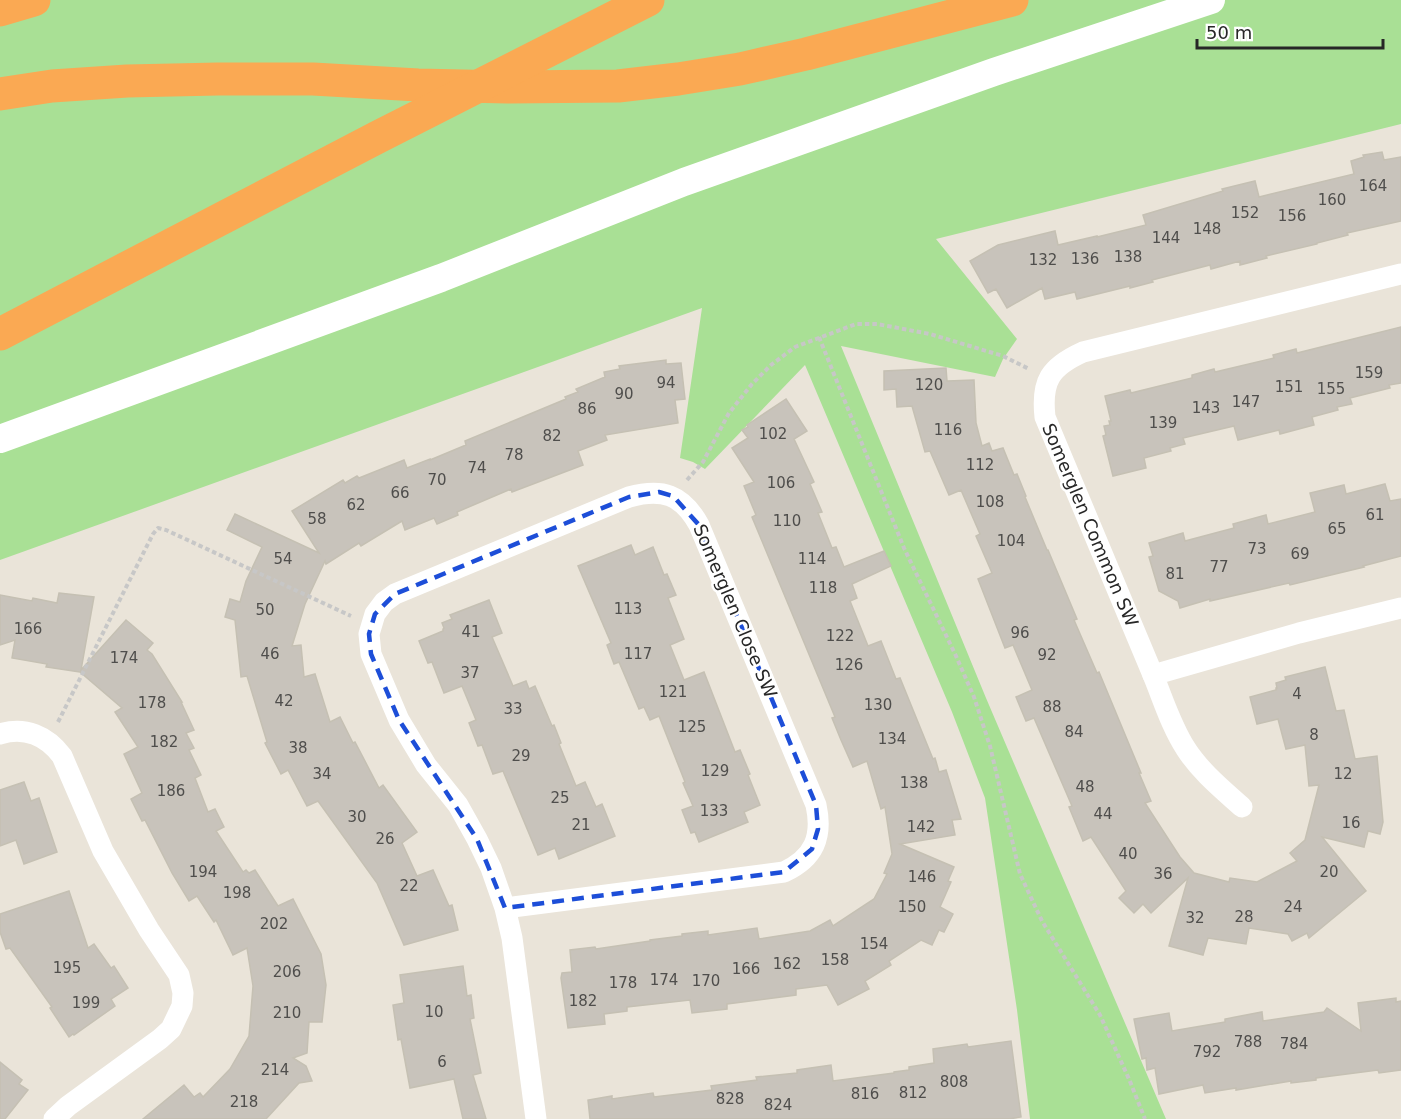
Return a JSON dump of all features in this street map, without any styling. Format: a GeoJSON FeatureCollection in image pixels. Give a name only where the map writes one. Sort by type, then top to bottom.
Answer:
{"type":"FeatureCollection","features":[{"type":"Feature","properties":{"kind":"highway"},"geometry":{"type":"LineString","coordinates":[[0,10],[34,0]]}},
{"type":"Feature","properties":{"kind":"highway"},"geometry":{"type":"LineString","coordinates":[[0,334],[648,0]]}},
{"type":"Feature","properties":{"kind":"highway"},"geometry":{"type":"LineString","coordinates":[[0,94],[51,86],[207,79],[313,79],[508,87],[618,86],[740,69],[1012,0]]}},
{"type":"Feature","properties":{"kind":"main road"},"geometry":{"type":"LineString","coordinates":[[0,439],[431,282],[684,182],[994,72],[1211,0]]}},
{"type":"Feature","properties":{"kind":"street"},"geometry":{"type":"LineString","coordinates":[[1048,378],[1066,360],[1083,352],[1401,274]]}},
{"type":"Feature","properties":{"kind":"street","name":"Somerglen Common SW"},"geometry":{"type":"LineString","coordinates":[[1048,378],[1043,402],[1045,417],[1177,734],[1212,780],[1242,807]]}},
{"type":"Feature","properties":{"kind":"street"},"geometry":{"type":"LineString","coordinates":[[536,1119],[512,938],[505,908],[491,868],[458,805],[426,765],[399,720],[371,654],[369,634],[375,614],[395,594],[629,497],[659,492],[673,496]]}},
{"type":"Feature","properties":{"kind":"street","name":"Somerglen Close SW"},"geometry":{"type":"LineString","coordinates":[[505,908],[784,872],[796,866],[806,857],[817,838],[819,819],[816,805],[699,525],[693,513],[673,496]]}},
{"type":"Feature","properties":{"kind":"street"},"geometry":{"type":"LineString","coordinates":[[1153,675],[1299,633],[1401,608]]}},
{"type":"Feature","properties":{"kind":"street"},"geometry":{"type":"LineString","coordinates":[[0,734],[23,731],[38,735],[55,746],[62,756],[103,852],[179,975],[183,993],[182,1006],[171,1029],[54,1119]]}},
{"type":"Feature","properties":{"kind":"path"},"geometry":{"type":"LineString","coordinates":[[673,496],[703,462],[729,413],[771,365],[795,347],[856,324],[877,324],[930,334],[1003,356],[1048,378]]}},
{"type":"Feature","properties":{"kind":"path"},"geometry":{"type":"LineString","coordinates":[[819,337],[904,548],[974,697],[990,746],[1020,874],[1042,921],[1100,1015],[1145,1119]]}},
{"type":"Feature","properties":{"kind":"path"},"geometry":{"type":"LineString","coordinates":[[48,741],[158,528],[371,626]]}},
{"type":"Feature","properties":{"kind":"highlighted area"},"geometry":{"type":"Polygon","coordinates":[[[659,492],[673,496],[699,525],[816,805],[818,829],[812,849],[784,872],[505,908],[477,839],[399,720],[371,654],[369,634],[375,614],[395,594],[629,497],[659,492]]]}},
{"type":"Feature","properties":{"kind":"green space"},"geometry":{"type":"Polygon","coordinates":[[[0,0],[1401,0],[1401,124],[936,239],[1017,339],[1003,359],[995,377],[841,346],[986,698],[1166,1119],[1030,1119],[1017,1010],[985,798],[952,712],[805,365],[705,469],[680,458],[702,308],[0,560],[0,0]]]}},
{"type":"Feature","properties":{"kind":"building"},"geometry":{"type":"Polygon","coordinates":[[[1382,152],[1384,160],[1401,157],[1401,221],[1347,233],[1348,235],[1317,244],[1266,256],[1267,258],[1240,265],[1240,261],[1211,269],[1210,265],[1130,288],[1130,286],[1077,299],[1075,292],[1045,299],[1042,288],[1007,308],[996,289],[988,293],[970,261],[998,245],[1055,231],[1058,245],[1146,225],[1143,215],[1223,191],[1222,189],[1255,181],[1259,197],[1354,174],[1351,161],[1364,157],[1363,155],[1382,152]]]}},
{"type":"Feature","properties":{"kind":"building"},"geometry":{"type":"Polygon","coordinates":[[[1401,327],[1401,383],[1350,398],[1352,404],[1312,417],[1314,425],[1280,434],[1279,430],[1238,440],[1234,426],[1183,438],[1185,444],[1170,448],[1171,451],[1144,458],[1146,468],[1113,476],[1103,436],[1106,435],[1104,426],[1110,425],[1109,421],[1111,421],[1105,396],[1130,390],[1131,393],[1192,378],[1192,375],[1214,369],[1215,372],[1274,358],[1273,355],[1296,349],[1297,353],[1401,327]]]}},
{"type":"Feature","properties":{"kind":"building"},"geometry":{"type":"Polygon","coordinates":[[[666,360],[666,364],[681,363],[685,399],[675,400],[678,423],[605,435],[607,440],[578,451],[583,465],[512,492],[511,489],[457,512],[458,515],[437,524],[434,518],[405,530],[402,521],[361,546],[359,543],[326,564],[325,561],[305,604],[292,646],[301,645],[304,677],[315,674],[330,722],[340,717],[379,788],[383,785],[417,832],[402,843],[417,876],[433,870],[449,906],[452,905],[458,930],[404,945],[377,883],[318,801],[307,806],[288,770],[281,774],[265,743],[267,742],[247,676],[241,677],[235,620],[225,617],[230,599],[240,602],[246,581],[262,547],[227,530],[235,514],[319,553],[292,511],[343,480],[345,483],[357,476],[359,478],[404,460],[407,468],[430,460],[466,445],[465,441],[566,399],[565,397],[578,392],[576,389],[605,377],[604,372],[620,369],[619,366],[666,360]]]}},
{"type":"Feature","properties":{"kind":"building"},"geometry":{"type":"Polygon","coordinates":[[[946,368],[947,381],[974,380],[976,423],[982,446],[989,443],[992,451],[1003,448],[1014,475],[1017,474],[1077,619],[1074,620],[1097,673],[1099,672],[1141,773],[1139,773],[1151,801],[1145,803],[1180,857],[1194,873],[1229,882],[1230,878],[1257,882],[1297,861],[1290,853],[1305,840],[1319,785],[1309,786],[1305,745],[1286,749],[1278,719],[1257,724],[1250,697],[1276,690],[1276,683],[1286,680],[1285,677],[1325,667],[1336,711],[1344,710],[1355,759],[1377,756],[1383,822],[1380,834],[1368,831],[1364,847],[1322,837],[1366,891],[1309,938],[1307,933],[1292,941],[1288,934],[1249,928],[1246,944],[1208,938],[1203,955],[1169,946],[1188,878],[1151,913],[1143,904],[1134,913],[1119,898],[1126,891],[1091,837],[1083,841],[1069,807],[1072,806],[1034,718],[1026,721],[1016,697],[1032,690],[1013,645],[1005,648],[978,579],[992,573],[976,536],[980,534],[961,490],[949,495],[930,451],[925,452],[912,406],[897,407],[896,389],[884,390],[884,371],[946,368]]]}},
{"type":"Feature","properties":{"kind":"building"},"geometry":{"type":"Polygon","coordinates":[[[786,399],[807,431],[794,439],[814,482],[810,484],[822,512],[818,513],[832,548],[836,547],[844,567],[884,551],[891,566],[852,584],[857,598],[850,601],[868,646],[881,641],[896,679],[900,678],[939,772],[946,770],[961,819],[952,820],[955,835],[900,844],[954,867],[948,881],[951,882],[940,907],[953,914],[944,932],[939,930],[932,945],[921,940],[889,961],[891,965],[865,981],[869,989],[838,1005],[827,985],[796,989],[796,995],[727,1004],[727,1009],[692,1013],[690,1000],[627,1007],[627,1011],[604,1014],[605,1024],[568,1028],[561,978],[562,973],[572,972],[570,950],[595,947],[596,949],[708,931],[708,935],[757,928],[759,939],[810,931],[830,920],[833,926],[874,899],[887,874],[884,873],[892,854],[885,807],[881,809],[867,761],[853,767],[841,740],[832,718],[835,717],[752,517],[756,515],[744,486],[754,482],[732,448],[748,438],[742,430],[748,427],[747,425],[786,399]]]}},
{"type":"Feature","properties":{"kind":"building"},"geometry":{"type":"Polygon","coordinates":[[[1385,484],[1390,501],[1401,499],[1401,556],[1290,585],[1289,583],[1210,601],[1210,599],[1180,608],[1178,601],[1159,591],[1149,557],[1153,556],[1149,543],[1183,533],[1185,541],[1234,528],[1233,524],[1266,515],[1268,524],[1315,512],[1310,493],[1344,485],[1346,494],[1385,484]]]}},
{"type":"Feature","properties":{"kind":"building"},"geometry":{"type":"Polygon","coordinates":[[[631,545],[635,555],[653,547],[664,575],[667,574],[676,595],[668,598],[684,639],[670,645],[684,680],[704,672],[735,752],[740,750],[760,805],[744,812],[748,822],[699,842],[695,832],[691,833],[682,810],[693,806],[659,716],[650,720],[644,707],[639,709],[619,662],[614,664],[607,645],[611,643],[578,566],[631,545]]]}},
{"type":"Feature","properties":{"kind":"building"},"geometry":{"type":"Polygon","coordinates":[[[59,593],[94,597],[81,670],[126,620],[153,643],[147,650],[152,654],[182,702],[194,730],[186,733],[194,748],[189,750],[201,775],[195,778],[208,812],[215,809],[224,827],[216,831],[243,872],[246,870],[249,873],[255,870],[278,906],[293,899],[321,954],[326,985],[322,1022],[309,1022],[307,1053],[293,1058],[306,1066],[312,1081],[299,1083],[266,1119],[143,1119],[184,1085],[194,1097],[200,1093],[203,1097],[230,1069],[249,1036],[253,986],[247,948],[233,955],[216,920],[214,922],[197,896],[189,901],[145,820],[142,821],[131,799],[142,793],[124,754],[138,747],[115,712],[122,708],[80,672],[46,667],[47,664],[12,658],[15,640],[0,645],[0,595],[57,603],[59,593]]]}},
{"type":"Feature","properties":{"kind":"building"},"geometry":{"type":"Polygon","coordinates":[[[489,600],[502,633],[492,637],[513,686],[526,681],[529,689],[535,686],[552,726],[554,725],[576,786],[585,782],[596,807],[602,804],[615,836],[559,859],[555,848],[538,855],[503,771],[493,774],[482,745],[478,746],[469,723],[476,720],[462,686],[444,693],[432,662],[428,663],[419,641],[443,631],[442,623],[452,619],[450,615],[489,600]]]}},
{"type":"Feature","properties":{"kind":"building"},"geometry":{"type":"Polygon","coordinates":[[[24,782],[31,801],[39,798],[57,852],[24,864],[16,840],[0,846],[0,790],[24,782]]]}},
{"type":"Feature","properties":{"kind":"building"},"geometry":{"type":"Polygon","coordinates":[[[69,891],[88,948],[94,944],[111,968],[114,966],[128,988],[111,999],[115,1006],[69,1037],[50,1008],[52,1007],[10,948],[6,949],[0,932],[0,914],[69,891]]]}},
{"type":"Feature","properties":{"kind":"building"},"geometry":{"type":"Polygon","coordinates":[[[463,966],[467,996],[471,995],[474,1018],[470,1019],[481,1073],[473,1075],[486,1119],[463,1119],[454,1079],[410,1088],[401,1039],[398,1040],[393,1005],[404,1003],[400,975],[463,966]]]}},
{"type":"Feature","properties":{"kind":"building"},"geometry":{"type":"Polygon","coordinates":[[[1396,998],[1396,1002],[1401,1001],[1401,1070],[1379,1073],[1378,1070],[1205,1093],[1203,1085],[1159,1094],[1155,1068],[1147,1070],[1146,1058],[1142,1059],[1134,1019],[1169,1013],[1172,1031],[1225,1022],[1225,1019],[1262,1012],[1263,1021],[1324,1012],[1327,1008],[1361,1031],[1358,1003],[1396,998]]]}},
{"type":"Feature","properties":{"kind":"building"},"geometry":{"type":"Polygon","coordinates":[[[1011,1041],[1021,1117],[1009,1119],[590,1119],[588,1100],[653,1093],[654,1097],[712,1090],[711,1086],[757,1080],[756,1077],[797,1073],[797,1070],[831,1065],[833,1081],[894,1073],[909,1070],[909,1067],[934,1063],[933,1049],[1011,1041]]]}},
{"type":"Feature","properties":{"kind":"building"},"geometry":{"type":"Polygon","coordinates":[[[0,1062],[22,1080],[19,1084],[28,1090],[5,1119],[0,1119],[0,1062]]]}}]}
